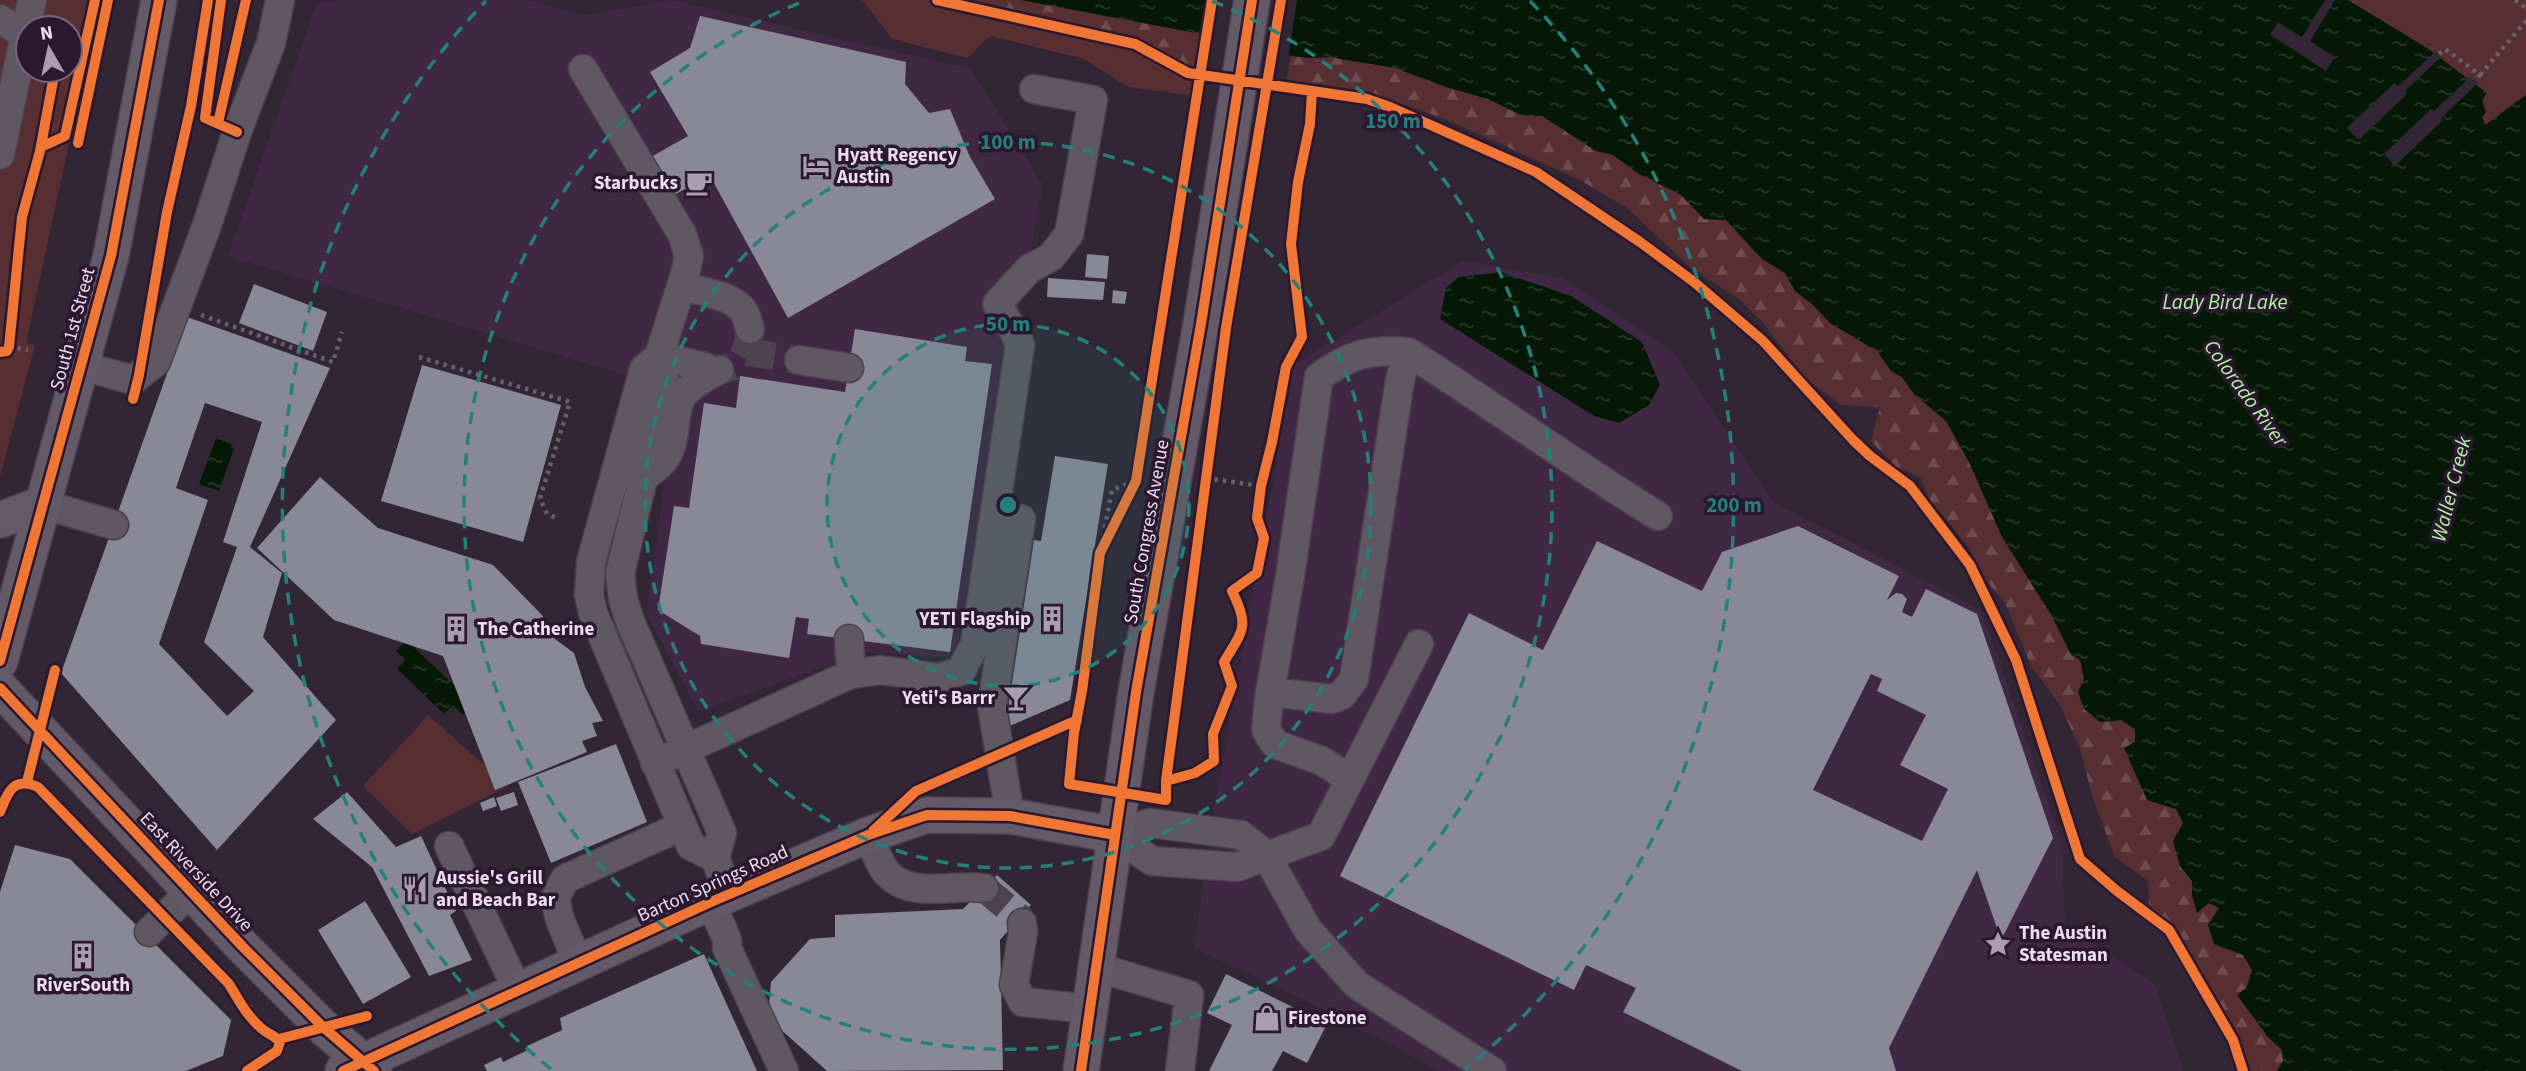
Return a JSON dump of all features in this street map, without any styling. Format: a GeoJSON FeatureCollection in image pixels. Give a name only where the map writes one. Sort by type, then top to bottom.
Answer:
{"type":"FeatureCollection","features":[{"type":"Feature","properties":{"kind":"main road","name":"South 1st Street"},"geometry":{"type":"LineString","coordinates":[[0,661],[111,256],[159,0]]}},
{"type":"Feature","properties":{"kind":"main road","name":"South Congress Avenue"},"geometry":{"type":"LineString","coordinates":[[1081,1071],[1136,692],[1201,324],[1252,0]]}},
{"type":"Feature","properties":{"kind":"main road"},"geometry":{"type":"LineString","coordinates":[[0,520],[42,504]]}},
{"type":"Feature","properties":{"kind":"main road","name":"East Riverside Drive"},"geometry":{"type":"LineString","coordinates":[[0,688],[190,892],[360,1068]]}},
{"type":"Feature","properties":{"kind":"main road","name":"Barton Springs Road"},"geometry":{"type":"LineString","coordinates":[[360,1068],[518,991],[720,898],[868,835],[927,815],[1010,817],[1115,835]]}},
{"type":"Feature","properties":{"kind":"lane"},"geometry":{"type":"LineString","coordinates":[[82,366],[133,380],[156,362],[271,43],[280,0]]}},
{"type":"Feature","properties":{"kind":"lane"},"geometry":{"type":"LineString","coordinates":[[583,69],[682,234],[689,257],[659,356],[644,369],[616,471],[588,576],[593,613],[691,846],[715,858]]}},
{"type":"Feature","properties":{"kind":"lane"},"geometry":{"type":"LineString","coordinates":[[0,155],[16,84]]}},
{"type":"Feature","properties":{"kind":"lane"},"geometry":{"type":"LineString","coordinates":[[655,764],[851,674],[881,670],[939,678],[961,671],[975,644],[1011,470],[1020,345],[1016,329],[1007,323],[998,304],[1029,269],[1051,257],[1069,234],[1093,100],[1034,89]]}},
{"type":"Feature","properties":{"kind":"lane"},"geometry":{"type":"LineString","coordinates":[[681,286],[725,298],[740,306],[750,329]]}},
{"type":"Feature","properties":{"kind":"lane"},"geometry":{"type":"LineString","coordinates":[[1350,779],[1322,761],[1275,744],[1266,730],[1319,377],[1358,354],[1373,351],[1408,352],[1658,516]]}},
{"type":"Feature","properties":{"kind":"lane"},"geometry":{"type":"LineString","coordinates":[[1270,692],[1332,699],[1342,695],[1354,679],[1400,380],[1408,352]]}},
{"type":"Feature","properties":{"kind":"lane"},"geometry":{"type":"LineString","coordinates":[[616,471],[643,477],[666,460],[672,448],[677,407],[684,393],[712,369],[659,356]]}},
{"type":"Feature","properties":{"kind":"lane"},"geometry":{"type":"LineString","coordinates":[[659,356],[664,375],[620,576],[630,621],[722,833],[715,858],[727,948],[744,1014],[784,1071]]}},
{"type":"Feature","properties":{"kind":"lane"},"geometry":{"type":"LineString","coordinates":[[799,360],[849,368]]}},
{"type":"Feature","properties":{"kind":"lane"},"geometry":{"type":"LineString","coordinates":[[42,504],[114,525]]}},
{"type":"Feature","properties":{"kind":"lane"},"geometry":{"type":"LineString","coordinates":[[1010,817],[992,706],[1021,519]]}},
{"type":"Feature","properties":{"kind":"lane"},"geometry":{"type":"LineString","coordinates":[[588,576],[620,576]]}},
{"type":"Feature","properties":{"kind":"lane"},"geometry":{"type":"LineString","coordinates":[[849,639],[851,674]]}},
{"type":"Feature","properties":{"kind":"lane"},"geometry":{"type":"LineString","coordinates":[[1115,835],[1152,861],[1237,867],[1321,836],[1419,644]]}},
{"type":"Feature","properties":{"kind":"lane"},"geometry":{"type":"LineString","coordinates":[[578,963],[560,920],[555,899],[565,879],[682,827]]}},
{"type":"Feature","properties":{"kind":"lane"},"geometry":{"type":"LineString","coordinates":[[868,835],[888,874],[901,883],[927,889],[984,888]]}},
{"type":"Feature","properties":{"kind":"lane"},"geometry":{"type":"LineString","coordinates":[[449,846],[518,991]]}},
{"type":"Feature","properties":{"kind":"lane"},"geometry":{"type":"LineString","coordinates":[[1266,855],[1308,930],[1357,985],[1492,1071]]}},
{"type":"Feature","properties":{"kind":"lane"},"geometry":{"type":"LineString","coordinates":[[149,932],[190,892]]}},
{"type":"Feature","properties":{"kind":"lane"},"geometry":{"type":"LineString","coordinates":[[1021,923],[1023,932],[1014,985],[1023,1002],[1090,1009]]}},
{"type":"Feature","properties":{"kind":"lane"},"geometry":{"type":"LineString","coordinates":[[1096,967],[1189,995],[1180,1071]]}},
{"type":"Feature","properties":{"kind":"path"},"geometry":{"type":"LineString","coordinates":[[2515,0],[2526,8]]}},
{"type":"Feature","properties":{"kind":"path"},"geometry":{"type":"LineString","coordinates":[[2439,54],[2445,49],[2478,77],[2526,22]]}},
{"type":"Feature","properties":{"kind":"path"},"geometry":{"type":"LineString","coordinates":[[196,313],[333,362],[342,332]]}},
{"type":"Feature","properties":{"kind":"path"},"geometry":{"type":"LineString","coordinates":[[10,335],[5,350],[28,351]]}},
{"type":"Feature","properties":{"kind":"path"},"geometry":{"type":"LineString","coordinates":[[419,357],[569,402],[540,498],[547,514],[558,519]]}},
{"type":"Feature","properties":{"kind":"path"},"geometry":{"type":"LineString","coordinates":[[1204,492],[1208,464]]}},
{"type":"Feature","properties":{"kind":"path"},"geometry":{"type":"LineString","coordinates":[[1130,493],[1136,481],[1138,467]]}},
{"type":"Feature","properties":{"kind":"path"},"geometry":{"type":"LineString","coordinates":[[1206,478],[1262,486]]}},
{"type":"Feature","properties":{"kind":"path"},"geometry":{"type":"LineString","coordinates":[[1099,567],[1112,489],[1136,481]]}},
{"type":"Feature","properties":{"kind":"path"},"geometry":{"type":"LineString","coordinates":[[1100,553],[1118,517]]}},
{"type":"Feature","properties":{"kind":"shaded area"},"geometry":{"type":"Polygon","coordinates":[[[336,0],[526,0],[585,15],[671,0],[971,69],[1043,185],[956,650],[947,657],[866,652],[698,711],[647,614],[676,390],[228,256],[316,5],[336,0]]]}},
{"type":"Feature","properties":{"kind":"shaded area"},"geometry":{"type":"Polygon","coordinates":[[[1463,261],[1562,278],[1673,352],[1772,501],[1981,610],[2062,843],[2065,925],[2155,984],[2184,1071],[1440,1071],[1327,1011],[1194,948],[1216,797],[1294,365],[1463,261]]]}},
{"type":"Feature","properties":{"kind":"green space"},"geometry":{"type":"Polygon","coordinates":[[[0,0],[100,0],[84,74],[84,14],[14,14],[14,84],[82,84],[26,343],[35,345],[0,477],[0,0]]]}},
{"type":"Feature","properties":{"kind":"green space"},"geometry":{"type":"Polygon","coordinates":[[[862,0],[1059,0],[1201,32],[1190,95],[1128,87],[1084,59],[990,36],[967,58],[892,39],[862,0]]]}},
{"type":"Feature","properties":{"kind":"green space"},"geometry":{"type":"Polygon","coordinates":[[[961,0],[1021,0],[1201,34],[1194,71],[1173,63],[1153,48],[1131,39],[961,0]]]}},
{"type":"Feature","properties":{"kind":"green space"},"geometry":{"type":"Polygon","coordinates":[[[2348,0],[2526,0],[2526,95],[2486,125],[2482,109],[2487,93],[2348,0]]]}},
{"type":"Feature","properties":{"kind":"green space"},"geometry":{"type":"Polygon","coordinates":[[[2348,0],[2362,0],[2426,41],[2487,93],[2427,48],[2348,0]]]}},
{"type":"Feature","properties":{"kind":"green space"},"geometry":{"type":"Polygon","coordinates":[[[1291,56],[1329,57],[1395,68],[1488,99],[1521,115],[1542,116],[1596,151],[1613,155],[1639,174],[1681,195],[1704,219],[1726,220],[1762,259],[1785,273],[1795,291],[1830,323],[1877,351],[1891,371],[1901,377],[1914,394],[1946,421],[1969,462],[2002,537],[2052,616],[2070,654],[2080,660],[2084,679],[2113,722],[2121,720],[2135,729],[2135,742],[2147,800],[2176,809],[2184,823],[2173,841],[2180,866],[2192,881],[2192,895],[2197,912],[2209,903],[2220,908],[2214,944],[2243,955],[2252,970],[2247,987],[2257,1020],[2268,1037],[2282,1050],[2283,1061],[2277,1071],[2251,1071],[2236,1030],[2178,933],[2149,908],[2148,881],[2115,857],[2093,799],[2080,748],[2060,705],[2031,666],[2006,605],[1986,580],[1969,547],[1929,499],[1921,478],[1896,467],[1871,441],[1880,407],[1841,405],[1804,377],[1764,324],[1739,299],[1690,267],[1627,208],[1580,180],[1445,119],[1367,92],[1286,82],[1291,56]]]}},
{"type":"Feature","properties":{"kind":"green space"},"geometry":{"type":"Polygon","coordinates":[[[428,715],[508,786],[412,834],[363,786],[428,715]]]}},
{"type":"Feature","properties":{"kind":"water","name":"Lady Bird Lake"},"geometry":{"type":"Polygon","coordinates":[[[1021,0],[2348,0],[2427,48],[2487,93],[2482,100],[2486,112],[2482,117],[2485,125],[2526,95],[2526,1071],[2277,1071],[2283,1061],[2282,1050],[2268,1037],[2237,995],[2247,987],[2252,970],[2243,955],[2214,944],[2208,925],[2219,908],[2209,903],[2197,913],[2192,895],[2192,881],[2180,866],[2173,841],[2183,823],[2176,809],[2147,800],[2124,748],[2135,742],[2135,729],[2121,720],[2100,722],[2084,709],[2078,692],[2084,679],[2080,660],[2071,654],[2052,616],[2002,537],[1969,462],[1946,421],[1914,394],[1902,377],[1891,371],[1877,351],[1830,323],[1795,291],[1785,273],[1762,259],[1726,220],[1704,219],[1681,195],[1639,174],[1613,155],[1596,151],[1542,116],[1521,115],[1488,99],[1395,68],[1329,57],[1291,56],[1201,34],[1021,0]]]}},
{"type":"Feature","properties":{"kind":"water"},"geometry":{"type":"Polygon","coordinates":[[[1501,272],[1571,296],[1642,342],[1660,385],[1649,405],[1619,423],[1594,416],[1440,319],[1446,288],[1459,277],[1501,272]]]}},
{"type":"Feature","properties":{"kind":"water"},"geometry":{"type":"Polygon","coordinates":[[[216,438],[235,446],[219,491],[199,484],[216,438]]]}},
{"type":"Feature","properties":{"kind":"water"},"geometry":{"type":"Polygon","coordinates":[[[406,640],[473,703],[463,715],[453,705],[444,714],[397,669],[405,660],[396,651],[406,640]]]}},
{"type":"Feature","properties":{"kind":"pier"},"geometry":{"type":"Polygon","coordinates":[[[1207,0],[1297,0],[1288,59],[1201,37],[1207,0]]]}},
{"type":"Feature","properties":{"kind":"pier"},"geometry":{"type":"Polygon","coordinates":[[[2325,0],[2335,0],[2310,41],[2335,57],[2326,71],[2270,35],[2278,22],[2302,37],[2325,0]]]}},
{"type":"Feature","properties":{"kind":"pier"},"geometry":{"type":"Polygon","coordinates":[[[2436,51],[2441,57],[2359,140],[2347,128],[2394,83],[2398,86],[2436,51]]]}},
{"type":"Feature","properties":{"kind":"pier"},"geometry":{"type":"Polygon","coordinates":[[[2470,77],[2478,83],[2395,166],[2384,154],[2431,109],[2434,111],[2470,77]]]}},
{"type":"Feature","properties":{"kind":"building","name":"Hyatt Regency Austin"},"geometry":{"type":"Polygon","coordinates":[[[700,16],[906,62],[905,84],[929,113],[950,109],[970,157],[995,199],[788,318],[710,176],[672,196],[651,157],[688,136],[650,72],[690,48],[700,16]]]}},
{"type":"Feature","properties":{"kind":"building"},"geometry":{"type":"Polygon","coordinates":[[[1087,254],[1109,256],[1107,279],[1085,277],[1087,254]]]}},
{"type":"Feature","properties":{"kind":"building"},"geometry":{"type":"Polygon","coordinates":[[[1048,278],[1105,282],[1103,300],[1047,297],[1048,278]]]}},
{"type":"Feature","properties":{"kind":"building"},"geometry":{"type":"Polygon","coordinates":[[[254,284],[327,312],[313,351],[239,323],[254,284]]]}},
{"type":"Feature","properties":{"kind":"building"},"geometry":{"type":"Polygon","coordinates":[[[1113,290],[1127,292],[1125,304],[1112,303],[1113,290]]]}},
{"type":"Feature","properties":{"kind":"building"},"geometry":{"type":"Polygon","coordinates":[[[187,317],[330,368],[250,547],[282,573],[263,637],[336,720],[217,850],[61,673],[187,317]],[[205,403],[176,488],[208,500],[159,644],[227,716],[254,691],[204,642],[237,547],[223,542],[262,422],[205,403]]]}},
{"type":"Feature","properties":{"kind":"building"},"geometry":{"type":"Polygon","coordinates":[[[855,329],[967,347],[965,361],[992,364],[950,652],[807,634],[809,619],[796,617],[789,658],[701,644],[700,636],[658,610],[674,506],[689,508],[704,403],[736,408],[740,376],[845,392],[855,329]]]}},
{"type":"Feature","properties":{"kind":"building"},"geometry":{"type":"Polygon","coordinates":[[[422,365],[561,405],[523,542],[381,501],[422,365]]]}},
{"type":"Feature","properties":{"kind":"building","name":"YETI Flagship"},"geometry":{"type":"Polygon","coordinates":[[[1055,456],[1108,464],[1070,700],[1005,728],[1034,540],[1041,541],[1055,456]]]}},
{"type":"Feature","properties":{"kind":"building","name":"The Catherine"},"geometry":{"type":"Polygon","coordinates":[[[320,477],[378,528],[493,565],[542,615],[555,639],[574,653],[585,687],[603,721],[592,723],[597,736],[582,741],[587,752],[495,790],[443,656],[334,620],[257,548],[320,477]]]}},
{"type":"Feature","properties":{"kind":"building"},"geometry":{"type":"Polygon","coordinates":[[[1798,526],[1899,576],[1887,600],[1896,593],[1902,594],[1907,599],[1902,612],[1912,617],[1926,589],[1977,614],[2053,838],[2001,940],[1977,870],[1889,1048],[1896,1071],[1742,1071],[1623,1012],[1636,988],[1586,965],[1574,990],[1340,876],[1469,613],[1543,650],[1597,541],[1702,591],[1722,552],[1798,526]],[[1871,674],[1813,790],[1922,841],[1948,789],[1900,765],[1926,715],[1877,691],[1882,679],[1871,674]]]}},
{"type":"Feature","properties":{"kind":"building"},"geometry":{"type":"Polygon","coordinates":[[[616,744],[647,822],[551,863],[518,782],[616,744]]]}},
{"type":"Feature","properties":{"kind":"building","name":"Aussie's Grill and Beach Bar"},"geometry":{"type":"Polygon","coordinates":[[[347,792],[396,847],[421,836],[456,911],[450,915],[472,960],[429,976],[372,867],[313,819],[347,792]]]}},
{"type":"Feature","properties":{"kind":"building"},"geometry":{"type":"Polygon","coordinates":[[[514,792],[518,805],[501,811],[496,798],[514,792]]]}},
{"type":"Feature","properties":{"kind":"building"},"geometry":{"type":"Polygon","coordinates":[[[494,797],[497,806],[483,811],[480,803],[494,797]]]}},
{"type":"Feature","properties":{"kind":"building","name":"RiverSouth"},"geometry":{"type":"Polygon","coordinates":[[[15,845],[70,859],[231,1020],[223,1056],[186,1071],[0,1071],[0,892],[15,845]]]}},
{"type":"Feature","properties":{"kind":"building"},"geometry":{"type":"Polygon","coordinates":[[[997,875],[1031,905],[1000,940],[1003,1070],[827,1071],[768,1018],[771,982],[810,939],[835,937],[835,915],[963,909],[997,875]]]}},
{"type":"Feature","properties":{"kind":"building"},"geometry":{"type":"Polygon","coordinates":[[[365,901],[411,977],[363,1004],[318,930],[365,901]]]}},
{"type":"Feature","properties":{"kind":"building"},"geometry":{"type":"Polygon","coordinates":[[[704,954],[757,1071],[487,1071],[484,1065],[501,1057],[503,1062],[528,1050],[527,1046],[562,1030],[560,1018],[704,954]]]}},
{"type":"Feature","properties":{"kind":"building","name":"Firestone"},"geometry":{"type":"Polygon","coordinates":[[[1226,974],[1327,1024],[1307,1063],[1283,1051],[1272,1071],[1209,1071],[1232,1025],[1207,1013],[1226,974]]]}},
{"type":"Feature","properties":{"kind":"building"},"geometry":{"type":"Polygon","coordinates":[[[242,996],[253,1007],[246,1012],[236,1002],[242,996]]]}},
{"type":"Feature","properties":{"kind":"tunnel"},"geometry":{"type":"LineString","coordinates":[[705,367],[726,369],[739,362],[746,349],[750,329]]}},
{"type":"Feature","properties":{"kind":"tunnel"},"geometry":{"type":"LineString","coordinates":[[747,352],[799,360]]}},
{"type":"Feature","properties":{"kind":"tunnel"},"geometry":{"type":"LineString","coordinates":[[984,888],[1020,918],[1022,923]]}},
{"type":"Feature","properties":{"kind":"cycle path"},"geometry":{"type":"LineString","coordinates":[[41,147],[65,136],[95,0]]}},
{"type":"Feature","properties":{"kind":"cycle path"},"geometry":{"type":"LineString","coordinates":[[78,143],[108,0]]}},
{"type":"Feature","properties":{"kind":"cycle path"},"geometry":{"type":"LineString","coordinates":[[0,661],[111,256],[159,0]]}},
{"type":"Feature","properties":{"kind":"cycle path"},"geometry":{"type":"LineString","coordinates":[[133,399],[167,212],[191,106],[208,0]]}},
{"type":"Feature","properties":{"kind":"cycle path"},"geometry":{"type":"LineString","coordinates":[[221,0],[205,118],[237,132]]}},
{"type":"Feature","properties":{"kind":"cycle path"},"geometry":{"type":"LineString","coordinates":[[218,123],[246,0]]}},
{"type":"Feature","properties":{"kind":"cycle path"},"geometry":{"type":"LineString","coordinates":[[937,0],[1135,44],[1188,73],[1367,99],[1390,107],[1536,172],[1694,282],[1763,341],[1853,440],[1910,486],[1970,565],[2016,660],[2080,859],[2169,930],[2233,1040],[2243,1071]]}},
{"type":"Feature","properties":{"kind":"cycle path"},"geometry":{"type":"LineString","coordinates":[[1212,0],[1136,481],[1100,553],[1069,784],[1166,800],[1166,781],[1226,328],[1281,0]]}},
{"type":"Feature","properties":{"kind":"cycle path"},"geometry":{"type":"LineString","coordinates":[[1081,1071],[1136,692],[1201,324],[1252,0]]}},
{"type":"Feature","properties":{"kind":"cycle path"},"geometry":{"type":"LineString","coordinates":[[0,352],[7,351],[9,347],[22,217],[40,151],[52,84]]}},
{"type":"Feature","properties":{"kind":"cycle path"},"geometry":{"type":"LineString","coordinates":[[1166,781],[1195,773],[1214,761],[1213,734],[1232,686],[1224,662],[1242,628],[1241,613],[1232,591],[1257,573],[1264,538],[1257,518],[1261,486],[1286,367],[1302,337],[1291,244],[1298,182],[1310,124],[1312,91]]}},
{"type":"Feature","properties":{"kind":"cycle path"},"geometry":{"type":"LineString","coordinates":[[27,782],[55,670]]}},
{"type":"Feature","properties":{"kind":"cycle path"},"geometry":{"type":"LineString","coordinates":[[0,688],[243,947],[323,1027],[374,1071]]}},
{"type":"Feature","properties":{"kind":"cycle path"},"geometry":{"type":"LineString","coordinates":[[873,831],[916,791],[1077,720]]}},
{"type":"Feature","properties":{"kind":"cycle path"},"geometry":{"type":"LineString","coordinates":[[0,812],[9,792],[17,785],[23,783],[38,787],[229,984],[251,1018],[280,1042],[277,1051],[247,1071]]}},
{"type":"Feature","properties":{"kind":"cycle path"},"geometry":{"type":"LineString","coordinates":[[343,1071],[711,902],[868,835],[927,815],[1010,816],[1115,835]]}},
{"type":"Feature","properties":{"kind":"cycle path"},"geometry":{"type":"LineString","coordinates":[[279,1039],[367,1016]]}},
{"type":"Feature","properties":{"kind":"place","name":"Hyatt Regency Austin"},"geometry":{"type":"Point","coordinates":[816,166]}},
{"type":"Feature","properties":{"kind":"place","name":"Starbucks"},"geometry":{"type":"Point","coordinates":[699,183]}},
{"type":"Feature","properties":{"kind":"place","name":"YETI Flagship"},"geometry":{"type":"Point","coordinates":[1052,619]}},
{"type":"Feature","properties":{"kind":"place","name":"The Catherine"},"geometry":{"type":"Point","coordinates":[456,629]}},
{"type":"Feature","properties":{"kind":"place","name":"Yeti's Barrr"},"geometry":{"type":"Point","coordinates":[1016,698]}},
{"type":"Feature","properties":{"kind":"place","name":"Aussie's Grill and Beach Bar"},"geometry":{"type":"Point","coordinates":[415,889]}},
{"type":"Feature","properties":{"kind":"place","name":"The Austin Statesman"},"geometry":{"type":"Point","coordinates":[1998,944]}},
{"type":"Feature","properties":{"kind":"place","name":"RiverSouth"},"geometry":{"type":"Point","coordinates":[83,956]}},
{"type":"Feature","properties":{"kind":"place","name":"Firestone"},"geometry":{"type":"Point","coordinates":[1267,1018]}},
{"type":"Feature","properties":{"kind":"water label","name":"Colorado River"},"geometry":{"type":"Point","coordinates":[2246,393]}},
{"type":"Feature","properties":{"kind":"water label","name":"Waller Creek"},"geometry":{"type":"Point","coordinates":[2451,489]}}]}
